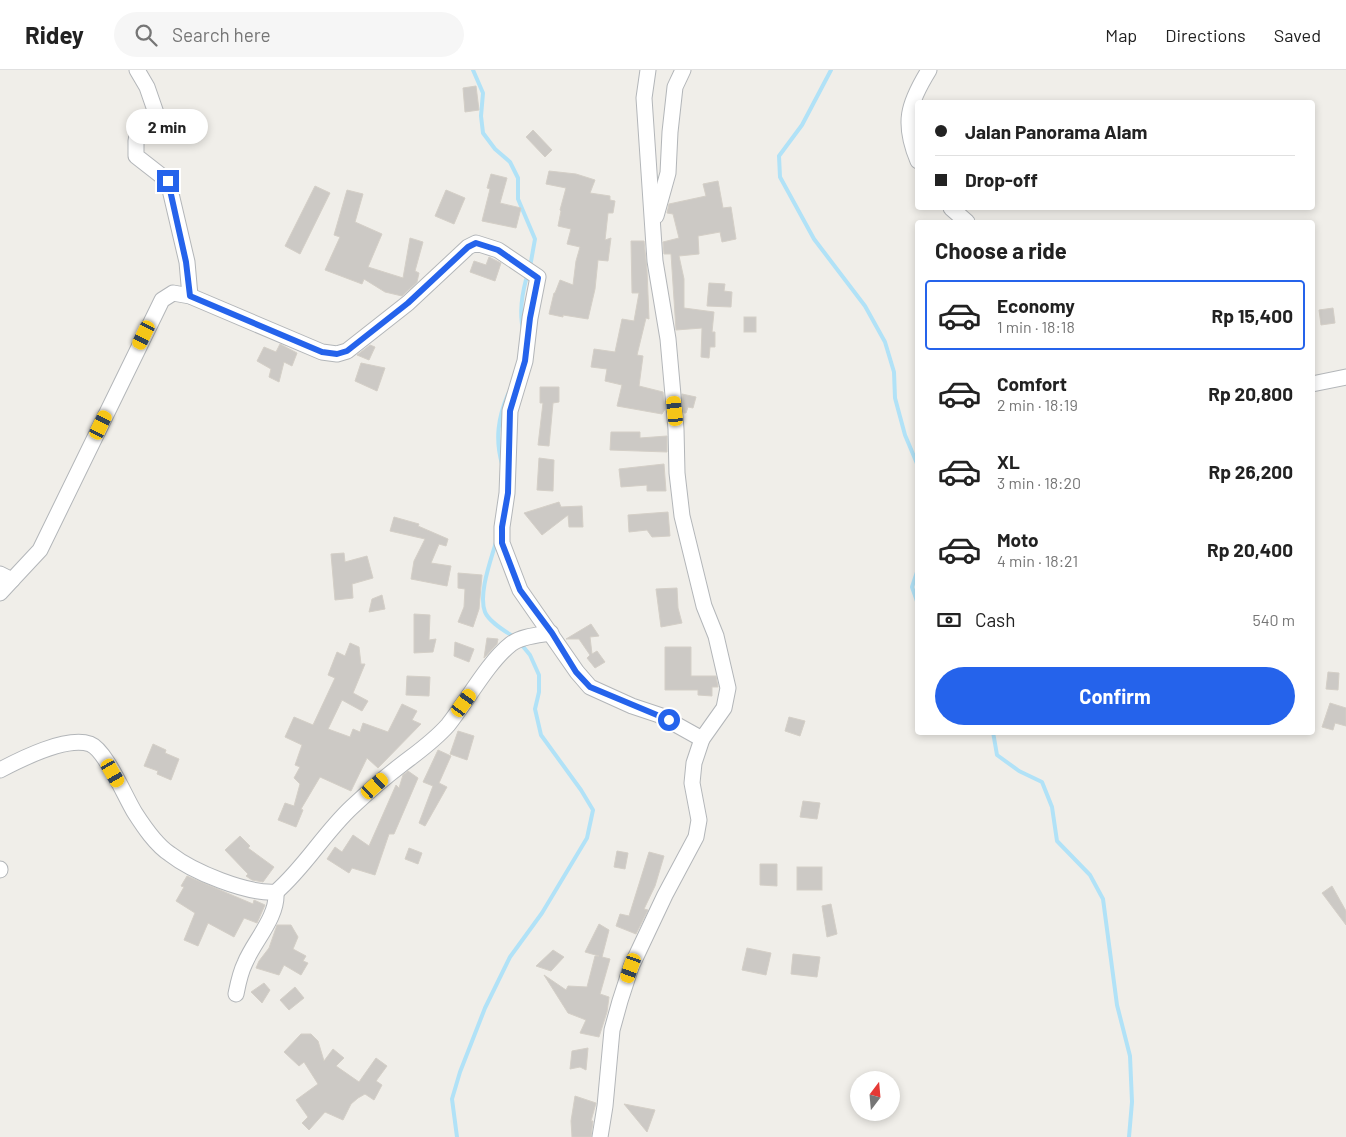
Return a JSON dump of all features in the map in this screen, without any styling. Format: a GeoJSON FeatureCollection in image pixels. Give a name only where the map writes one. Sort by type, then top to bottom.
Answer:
{"type":"FeatureCollection","features":[{"type":"Feature","properties":{"kind":"street"},"geometry":{"type":"LineString","coordinates":[[136,70],[147,87],[156,113],[139,124],[136,156],[168,181],[186,262],[190,296]]}},
{"type":"Feature","properties":{"kind":"street"},"geometry":{"type":"LineString","coordinates":[[600,1137],[605,1106],[612,1030],[620,1001],[631,968],[665,895],[696,836],[699,820],[692,783],[694,762],[702,739],[724,708],[728,688],[716,636],[704,606],[682,516],[677,473],[676,429],[668,339],[655,261],[644,98],[648,70]]}},
{"type":"Feature","properties":{"kind":"street"},"geometry":{"type":"LineString","coordinates":[[653,227],[668,173],[675,87],[683,70]]}},
{"type":"Feature","properties":{"kind":"street"},"geometry":{"type":"LineString","coordinates":[[915,151],[907,126],[914,95],[929,70]]}},
{"type":"Feature","properties":{"kind":"street"},"geometry":{"type":"LineString","coordinates":[[953,210],[965,220]]}},
{"type":"Feature","properties":{"kind":"street"},"geometry":{"type":"LineString","coordinates":[[0,592],[6,577],[40,550],[162,300],[173,293],[190,296],[322,352],[337,354],[347,351],[408,303],[468,247],[476,243],[498,250],[538,278],[530,318],[525,361],[510,411],[508,493],[502,527],[502,543],[520,590],[552,633],[576,672],[590,687],[632,706],[659,715],[702,739]]}},
{"type":"Feature","properties":{"kind":"street"},"geometry":{"type":"LineString","coordinates":[[1315,383],[1346,377]]}},
{"type":"Feature","properties":{"kind":"street"},"geometry":{"type":"LineString","coordinates":[[0,770],[53,747],[76,743],[90,744],[104,756],[136,814],[152,836],[169,854],[228,883],[252,891],[276,892],[288,882],[310,853],[350,809],[383,779],[423,749],[447,726],[482,678],[512,643],[552,633]]}},
{"type":"Feature","properties":{"kind":"street"},"geometry":{"type":"LineString","coordinates":[[236,994],[244,964],[272,912],[276,892]]}},
{"type":"Feature","properties":{"kind":"building"},"geometry":{"type":"Polygon","coordinates":[[[476,86],[479,110],[465,112],[463,88],[476,86]]]}},
{"type":"Feature","properties":{"kind":"building"},"geometry":{"type":"Polygon","coordinates":[[[533,130],[552,150],[545,157],[526,137],[533,130]]]}},
{"type":"Feature","properties":{"kind":"building"},"geometry":{"type":"Polygon","coordinates":[[[549,171],[576,174],[595,180],[590,193],[610,196],[610,200],[615,201],[613,213],[608,213],[605,240],[611,238],[608,261],[598,260],[595,289],[588,319],[549,314],[554,293],[560,280],[573,285],[580,247],[567,244],[571,229],[558,226],[566,188],[546,184],[549,171]]]}},
{"type":"Feature","properties":{"kind":"building"},"geometry":{"type":"Polygon","coordinates":[[[491,174],[507,178],[500,203],[521,208],[516,228],[482,221],[490,189],[487,188],[491,174]]]}},
{"type":"Feature","properties":{"kind":"building"},"geometry":{"type":"Polygon","coordinates":[[[718,181],[723,208],[731,207],[736,239],[722,242],[720,232],[698,236],[699,254],[679,256],[684,279],[684,308],[714,312],[712,332],[715,332],[715,347],[710,347],[709,358],[701,357],[702,328],[676,330],[671,254],[664,254],[663,242],[679,238],[673,214],[667,213],[669,204],[706,196],[703,184],[718,181]]]}},
{"type":"Feature","properties":{"kind":"building"},"geometry":{"type":"Polygon","coordinates":[[[315,186],[330,193],[300,254],[285,246],[315,186]]]}},
{"type":"Feature","properties":{"kind":"building"},"geometry":{"type":"Polygon","coordinates":[[[347,190],[363,194],[355,222],[382,234],[368,267],[403,278],[410,238],[423,242],[415,271],[419,273],[417,282],[402,296],[385,292],[364,279],[362,284],[325,270],[340,237],[334,235],[347,190]]]}},
{"type":"Feature","properties":{"kind":"building"},"geometry":{"type":"Polygon","coordinates":[[[446,190],[465,198],[454,224],[435,216],[446,190]]]}},
{"type":"Feature","properties":{"kind":"building"},"geometry":{"type":"Polygon","coordinates":[[[631,241],[644,241],[647,270],[649,319],[646,318],[637,355],[643,356],[639,386],[663,392],[665,409],[662,414],[617,406],[622,385],[605,381],[607,369],[591,367],[594,349],[615,352],[622,319],[634,321],[639,293],[632,293],[631,241]]]}},
{"type":"Feature","properties":{"kind":"building"},"geometry":{"type":"Polygon","coordinates":[[[489,257],[501,263],[495,281],[470,272],[474,261],[486,265],[489,257]]]}},
{"type":"Feature","properties":{"kind":"building"},"geometry":{"type":"Polygon","coordinates":[[[709,283],[725,284],[724,291],[732,292],[731,307],[707,306],[709,283]]]}},
{"type":"Feature","properties":{"kind":"building"},"geometry":{"type":"Polygon","coordinates":[[[1333,308],[1335,323],[1321,325],[1319,310],[1333,308]]]}},
{"type":"Feature","properties":{"kind":"building"},"geometry":{"type":"Polygon","coordinates":[[[744,317],[756,317],[756,332],[744,332],[744,317]]]}},
{"type":"Feature","properties":{"kind":"building"},"geometry":{"type":"Polygon","coordinates":[[[280,344],[297,353],[292,366],[284,362],[279,382],[269,377],[271,369],[257,361],[264,347],[276,352],[280,344]]]}},
{"type":"Feature","properties":{"kind":"building"},"geometry":{"type":"Polygon","coordinates":[[[370,345],[375,347],[369,360],[357,355],[370,345]]]}},
{"type":"Feature","properties":{"kind":"building"},"geometry":{"type":"Polygon","coordinates":[[[361,363],[385,368],[377,391],[355,381],[361,363]]]}},
{"type":"Feature","properties":{"kind":"building"},"geometry":{"type":"Polygon","coordinates":[[[540,387],[559,387],[559,402],[553,403],[549,446],[538,445],[543,403],[540,403],[540,387]]]}},
{"type":"Feature","properties":{"kind":"building"},"geometry":{"type":"Polygon","coordinates":[[[682,394],[696,397],[693,408],[688,407],[686,413],[684,413],[682,394]]]}},
{"type":"Feature","properties":{"kind":"building"},"geometry":{"type":"Polygon","coordinates":[[[611,432],[640,432],[640,438],[667,436],[667,452],[610,450],[611,432]]]}},
{"type":"Feature","properties":{"kind":"building"},"geometry":{"type":"Polygon","coordinates":[[[539,458],[554,460],[553,491],[537,490],[539,458]]]}},
{"type":"Feature","properties":{"kind":"building"},"geometry":{"type":"Polygon","coordinates":[[[664,464],[666,491],[647,491],[647,485],[621,487],[619,469],[664,464]]]}},
{"type":"Feature","properties":{"kind":"building"},"geometry":{"type":"Polygon","coordinates":[[[559,502],[561,507],[582,506],[583,527],[569,527],[568,515],[542,535],[524,513],[559,502]]]}},
{"type":"Feature","properties":{"kind":"building"},"geometry":{"type":"Polygon","coordinates":[[[668,512],[670,536],[652,537],[647,530],[629,532],[628,515],[668,512]]]}},
{"type":"Feature","properties":{"kind":"building"},"geometry":{"type":"Polygon","coordinates":[[[394,517],[419,524],[418,526],[448,539],[446,546],[439,544],[431,563],[451,566],[447,586],[411,579],[414,561],[425,539],[390,531],[394,517]]]}},
{"type":"Feature","properties":{"kind":"building"},"geometry":{"type":"Polygon","coordinates":[[[344,553],[345,562],[367,556],[373,578],[352,584],[353,598],[335,600],[331,554],[344,553]]]}},
{"type":"Feature","properties":{"kind":"building"},"geometry":{"type":"Polygon","coordinates":[[[458,573],[482,575],[479,609],[473,627],[458,622],[464,607],[465,589],[458,588],[458,573]]]}},
{"type":"Feature","properties":{"kind":"building"},"geometry":{"type":"Polygon","coordinates":[[[677,588],[678,608],[682,623],[661,627],[656,589],[677,588]]]}},
{"type":"Feature","properties":{"kind":"building"},"geometry":{"type":"Polygon","coordinates":[[[382,595],[385,609],[369,612],[372,599],[382,595]]]}},
{"type":"Feature","properties":{"kind":"building"},"geometry":{"type":"Polygon","coordinates":[[[414,614],[430,615],[429,640],[436,639],[433,652],[414,653],[414,614]]]}},
{"type":"Feature","properties":{"kind":"building"},"geometry":{"type":"Polygon","coordinates":[[[591,624],[599,636],[590,637],[592,654],[597,651],[605,662],[595,668],[587,658],[590,655],[579,639],[566,639],[591,624]]]}},
{"type":"Feature","properties":{"kind":"building"},"geometry":{"type":"Polygon","coordinates":[[[487,638],[498,639],[497,644],[484,658],[487,638]]]}},
{"type":"Feature","properties":{"kind":"building"},"geometry":{"type":"Polygon","coordinates":[[[455,642],[474,649],[469,662],[454,656],[455,642]]]}},
{"type":"Feature","properties":{"kind":"building"},"geometry":{"type":"Polygon","coordinates":[[[350,643],[359,647],[361,664],[365,664],[353,693],[368,701],[362,711],[342,700],[328,729],[350,737],[353,729],[360,732],[363,723],[388,732],[402,704],[417,711],[412,720],[421,724],[378,768],[367,758],[351,791],[320,777],[301,809],[303,810],[296,827],[278,820],[285,803],[294,806],[300,784],[294,778],[300,767],[295,765],[302,745],[285,737],[294,717],[313,725],[335,678],[328,675],[337,652],[345,656],[350,643]]]}},
{"type":"Feature","properties":{"kind":"building"},"geometry":{"type":"Polygon","coordinates":[[[665,647],[691,647],[691,676],[716,676],[718,687],[712,687],[712,696],[698,695],[698,690],[665,690],[665,647]]]}},
{"type":"Feature","properties":{"kind":"building"},"geometry":{"type":"Polygon","coordinates":[[[1328,672],[1339,673],[1338,690],[1326,689],[1328,672]]]}},
{"type":"Feature","properties":{"kind":"building"},"geometry":{"type":"Polygon","coordinates":[[[407,676],[430,677],[429,696],[406,695],[407,676]]]}},
{"type":"Feature","properties":{"kind":"building"},"geometry":{"type":"Polygon","coordinates":[[[1330,703],[1346,708],[1346,726],[1335,723],[1333,730],[1322,727],[1330,703]]]}},
{"type":"Feature","properties":{"kind":"building"},"geometry":{"type":"Polygon","coordinates":[[[789,717],[805,721],[800,736],[785,731],[789,717]]]}},
{"type":"Feature","properties":{"kind":"building"},"geometry":{"type":"Polygon","coordinates":[[[458,731],[474,736],[467,760],[450,754],[458,731]]]}},
{"type":"Feature","properties":{"kind":"building"},"geometry":{"type":"Polygon","coordinates":[[[153,744],[166,750],[165,753],[179,759],[171,780],[157,774],[158,771],[144,766],[153,744]]]}},
{"type":"Feature","properties":{"kind":"building"},"geometry":{"type":"Polygon","coordinates":[[[438,750],[451,756],[439,783],[447,787],[425,826],[419,823],[433,786],[423,782],[438,750]]]}},
{"type":"Feature","properties":{"kind":"building"},"geometry":{"type":"Polygon","coordinates":[[[408,771],[418,778],[394,834],[389,834],[375,875],[352,868],[349,873],[327,859],[335,847],[342,852],[353,835],[369,846],[396,785],[399,788],[403,775],[408,771]]]}},
{"type":"Feature","properties":{"kind":"building"},"geometry":{"type":"Polygon","coordinates":[[[803,801],[820,803],[817,819],[800,817],[803,801]]]}},
{"type":"Feature","properties":{"kind":"building"},"geometry":{"type":"Polygon","coordinates":[[[240,836],[250,846],[248,848],[274,867],[263,882],[252,880],[246,876],[248,874],[225,850],[240,836]]]}},
{"type":"Feature","properties":{"kind":"building"},"geometry":{"type":"Polygon","coordinates":[[[409,848],[422,853],[418,864],[405,859],[409,848]]]}},
{"type":"Feature","properties":{"kind":"building"},"geometry":{"type":"Polygon","coordinates":[[[617,851],[628,853],[625,869],[614,867],[617,851]]]}},
{"type":"Feature","properties":{"kind":"building"},"geometry":{"type":"Polygon","coordinates":[[[649,852],[664,856],[655,886],[644,909],[648,910],[636,934],[616,926],[620,914],[629,916],[649,852]]]}},
{"type":"Feature","properties":{"kind":"building"},"geometry":{"type":"Polygon","coordinates":[[[760,864],[777,864],[777,886],[760,885],[760,864]]]}},
{"type":"Feature","properties":{"kind":"building"},"geometry":{"type":"Polygon","coordinates":[[[797,867],[822,867],[822,890],[797,890],[797,867]]]}},
{"type":"Feature","properties":{"kind":"building"},"geometry":{"type":"Polygon","coordinates":[[[187,876],[253,904],[254,900],[265,905],[257,923],[244,918],[234,937],[208,923],[198,946],[184,940],[195,913],[176,901],[184,887],[181,886],[187,876]]]}},
{"type":"Feature","properties":{"kind":"building"},"geometry":{"type":"Polygon","coordinates":[[[1332,886],[1346,911],[1346,925],[1322,893],[1332,886]]]}},
{"type":"Feature","properties":{"kind":"building"},"geometry":{"type":"Polygon","coordinates":[[[831,904],[837,934],[827,937],[822,906],[831,904]]]}},
{"type":"Feature","properties":{"kind":"building"},"geometry":{"type":"Polygon","coordinates":[[[599,924],[609,930],[602,957],[610,959],[600,994],[609,997],[607,1012],[599,1037],[580,1033],[586,1020],[568,1013],[544,975],[566,990],[568,986],[587,987],[595,956],[599,956],[585,952],[599,924]]]}},
{"type":"Feature","properties":{"kind":"building"},"geometry":{"type":"Polygon","coordinates":[[[277,925],[291,925],[298,937],[293,949],[306,956],[303,961],[308,963],[301,975],[284,965],[279,975],[256,968],[269,948],[277,925]]]}},
{"type":"Feature","properties":{"kind":"building"},"geometry":{"type":"Polygon","coordinates":[[[747,948],[771,953],[766,975],[742,970],[747,948]]]}},
{"type":"Feature","properties":{"kind":"building"},"geometry":{"type":"Polygon","coordinates":[[[553,950],[564,957],[551,971],[536,966],[553,950]]]}},
{"type":"Feature","properties":{"kind":"building"},"geometry":{"type":"Polygon","coordinates":[[[793,954],[820,957],[817,977],[791,974],[793,954]]]}},
{"type":"Feature","properties":{"kind":"building"},"geometry":{"type":"Polygon","coordinates":[[[264,983],[270,990],[262,1003],[251,992],[264,983]]]}},
{"type":"Feature","properties":{"kind":"building"},"geometry":{"type":"Polygon","coordinates":[[[295,987],[304,998],[289,1010],[280,1000],[295,987]]]}},
{"type":"Feature","properties":{"kind":"building"},"geometry":{"type":"Polygon","coordinates":[[[301,1034],[311,1034],[318,1041],[324,1061],[333,1049],[344,1058],[336,1066],[359,1082],[376,1058],[387,1066],[376,1081],[382,1085],[374,1100],[365,1094],[358,1098],[351,1104],[343,1120],[325,1112],[309,1130],[302,1123],[308,1117],[296,1100],[318,1084],[304,1062],[299,1066],[284,1052],[301,1034]]]}},
{"type":"Feature","properties":{"kind":"building"},"geometry":{"type":"Polygon","coordinates":[[[588,1048],[586,1070],[580,1067],[570,1069],[572,1051],[588,1048]]]}},
{"type":"Feature","properties":{"kind":"building"},"geometry":{"type":"Polygon","coordinates":[[[575,1096],[596,1103],[591,1121],[593,1121],[591,1137],[572,1137],[571,1121],[575,1096]]]}},
{"type":"Feature","properties":{"kind":"building"},"geometry":{"type":"Polygon","coordinates":[[[624,1104],[655,1110],[647,1132],[624,1104]]]}},
{"type":"Feature","properties":{"kind":"waterway"},"geometry":{"type":"LineString","coordinates":[[473,70],[483,93],[481,116],[483,133],[495,149],[510,162],[518,178],[518,199],[535,239],[530,267]]}},
{"type":"Feature","properties":{"kind":"waterway"},"geometry":{"type":"LineString","coordinates":[[831,70],[802,125],[779,156],[780,177],[814,239],[865,306],[885,342],[894,372],[895,398],[905,435],[915,459]]}},
{"type":"Feature","properties":{"kind":"waterway"},"geometry":{"type":"LineString","coordinates":[[523,330],[522,302],[528,273]]}},
{"type":"Feature","properties":{"kind":"waterway"},"geometry":{"type":"LineString","coordinates":[[502,464],[498,437],[502,412],[508,394]]}},
{"type":"Feature","properties":{"kind":"waterway"},"geometry":{"type":"LineString","coordinates":[[496,542],[486,577],[483,605],[487,616],[514,637]]}},
{"type":"Feature","properties":{"kind":"waterway"},"geometry":{"type":"LineString","coordinates":[[915,578],[912,587],[915,596]]}},
{"type":"Feature","properties":{"kind":"waterway"},"geometry":{"type":"LineString","coordinates":[[457,1137],[452,1099],[460,1072],[485,1008],[510,957],[542,913],[587,838],[593,810],[581,790],[541,735],[535,709],[539,692],[539,675],[530,655],[521,644]]}},
{"type":"Feature","properties":{"kind":"waterway"},"geometry":{"type":"LineString","coordinates":[[994,735],[997,755],[1019,771],[1042,782],[1052,807],[1057,841],[1090,875],[1103,899],[1117,1005],[1130,1056],[1132,1102],[1129,1137]]}},
{"type":"Feature","properties":{"kind":"route"},"geometry":{"type":"LineString","coordinates":[[168,181],[186,262],[190,296],[322,352],[337,354],[347,351],[408,303],[468,247],[476,243],[498,250],[538,278],[530,318],[525,361],[510,411],[508,431],[508,493],[502,527],[502,543],[520,590],[552,633],[576,672],[590,687],[610,697],[669,720]]}}]}
